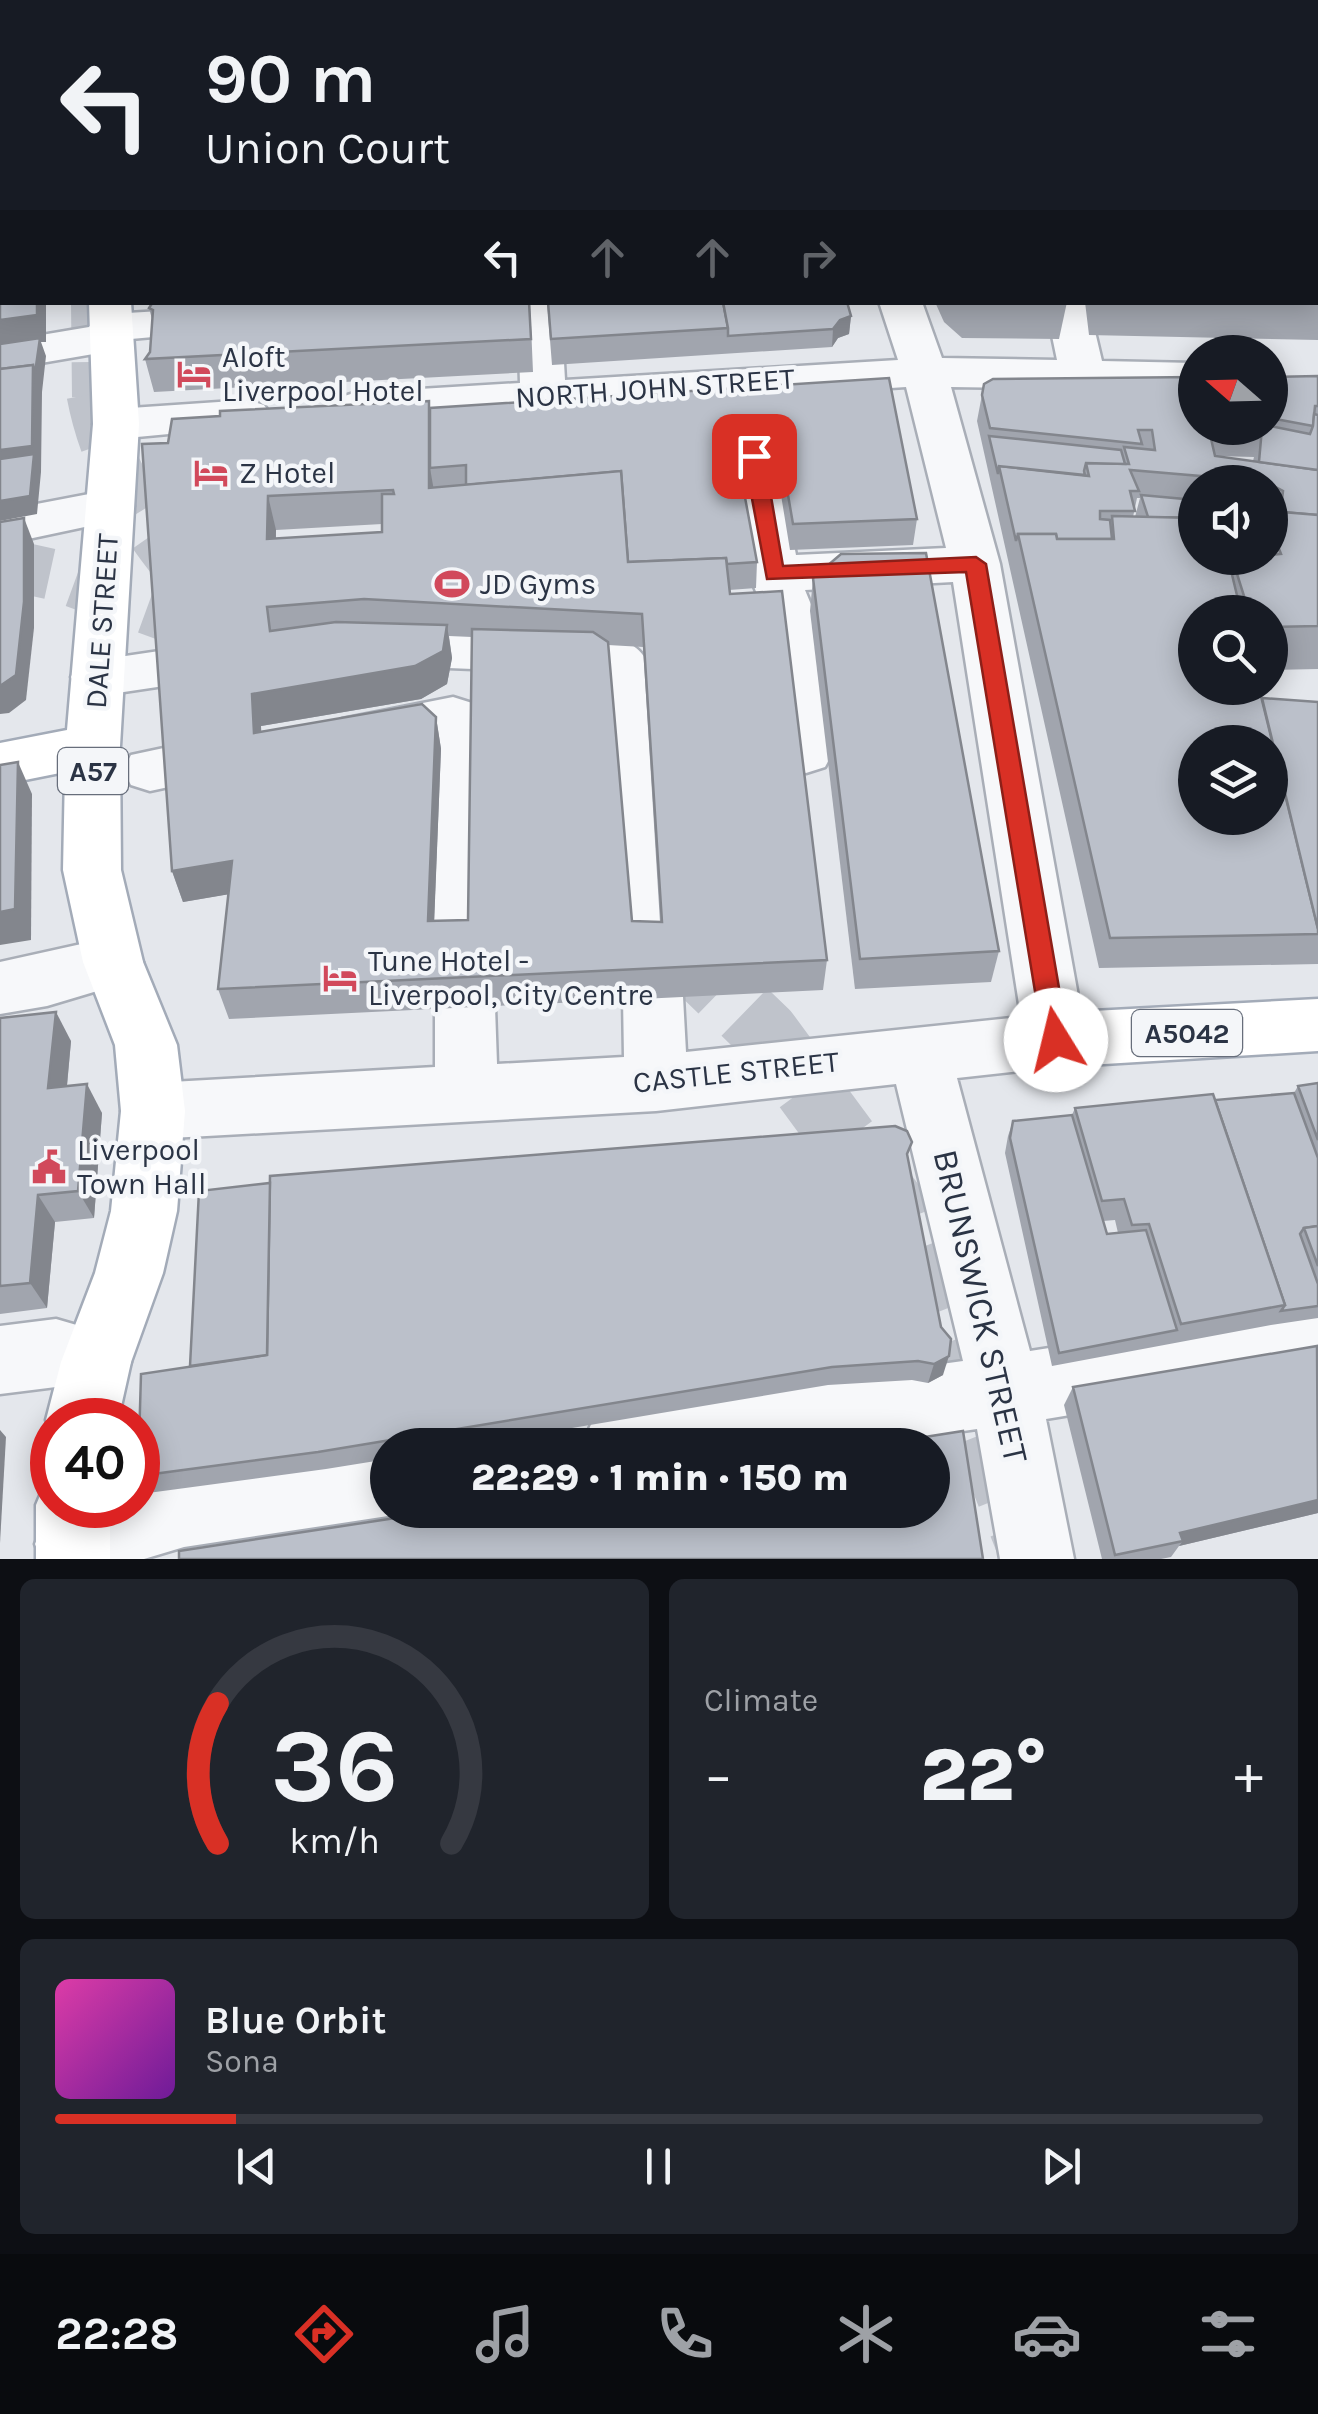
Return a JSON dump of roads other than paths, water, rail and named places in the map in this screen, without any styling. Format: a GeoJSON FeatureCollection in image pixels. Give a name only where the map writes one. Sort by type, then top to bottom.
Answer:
{"type":"FeatureCollection","features":[{"type":"Feature","properties":{"kind":"main road","name":"DALE STREET"},"geometry":{"type":"LineString","coordinates":[[111,322],[116,424],[93,746],[92,870],[113,962],[146,1045],[153,1111]]}},
{"type":"Feature","properties":{"kind":"main road"},"geometry":{"type":"LineString","coordinates":[[0,764],[93,746]]}},
{"type":"Feature","properties":{"kind":"main road","name":"CASTLE STREET"},"geometry":{"type":"LineString","coordinates":[[1056,1040],[1318,1025]]}},
{"type":"Feature","properties":{"kind":"main road","name":"A57"},"geometry":{"type":"LineString","coordinates":[[89,1391],[129,1273],[144,1211],[153,1111]]}},
{"type":"Feature","properties":{"kind":"street"},"geometry":{"type":"LineString","coordinates":[[422,310],[508,305]]}},
{"type":"Feature","properties":{"kind":"street"},"geometry":{"type":"LineString","coordinates":[[542,305],[544,395]]}},
{"type":"Feature","properties":{"kind":"street"},"geometry":{"type":"LineString","coordinates":[[901,305],[925,372],[976,564],[1056,1040]]}},
{"type":"Feature","properties":{"kind":"street"},"geometry":{"type":"LineString","coordinates":[[1067,305],[1082,375]]}},
{"type":"Feature","properties":{"kind":"street"},"geometry":{"type":"LineString","coordinates":[[0,356],[111,322],[266,318]]}},
{"type":"Feature","properties":{"kind":"street","name":"NORTH JOHN STREET"},"geometry":{"type":"LineString","coordinates":[[116,424],[925,372],[1178,377]]}},
{"type":"Feature","properties":{"kind":"street"},"geometry":{"type":"LineString","coordinates":[[754,456],[774,574],[792,619],[806,752]]}},
{"type":"Feature","properties":{"kind":"street"},"geometry":{"type":"LineString","coordinates":[[0,528],[110,506]]}},
{"type":"Feature","properties":{"kind":"street"},"geometry":{"type":"LineString","coordinates":[[774,574],[976,564]]}},
{"type":"Feature","properties":{"kind":"street"},"geometry":{"type":"LineString","coordinates":[[327,648],[361,645],[611,656],[625,667],[656,1082]]}},
{"type":"Feature","properties":{"kind":"street"},"geometry":{"type":"LineString","coordinates":[[97,678],[166,669]]}},
{"type":"Feature","properties":{"kind":"street"},"geometry":{"type":"LineString","coordinates":[[319,740],[453,717],[467,1091]]}},
{"type":"Feature","properties":{"kind":"street"},"geometry":{"type":"LineString","coordinates":[[0,988],[113,962]]}},
{"type":"Feature","properties":{"kind":"street","name":"CASTLE STREET"},"geometry":{"type":"LineString","coordinates":[[153,1111],[656,1082],[1056,1040]]}},
{"type":"Feature","properties":{"kind":"street","name":"BRUNSWICK STREET"},"geometry":{"type":"LineString","coordinates":[[920,1055],[974,1392],[1037,1559]]}},
{"type":"Feature","properties":{"kind":"street"},"geometry":{"type":"LineString","coordinates":[[732,1428],[1094,1377],[1318,1340]]}},
{"type":"Feature","properties":{"kind":"street"},"geometry":{"type":"LineString","coordinates":[[0,1360],[56,1353],[89,1391]]}},
{"type":"Feature","properties":{"kind":"street"},"geometry":{"type":"LineString","coordinates":[[73,1536],[184,1510],[370,1483]]}},
{"type":"Feature","properties":{"kind":"tunnel"},"geometry":{"type":"LineString","coordinates":[[91,305],[92,397]]}},
{"type":"Feature","properties":{"kind":"tunnel"},"geometry":{"type":"LineString","coordinates":[[92,394],[107,447],[130,496],[159,542],[194,585]]}},
{"type":"Feature","properties":{"kind":"tunnel"},"geometry":{"type":"LineString","coordinates":[[0,563],[55,575],[222,636]]}},
{"type":"Feature","properties":{"kind":"tunnel"},"geometry":{"type":"LineString","coordinates":[[674,944],[766,1033],[897,1211],[1035,1559]]}},
{"type":"Feature","properties":{"kind":"place","name":"Aloft Liverpool Hotel"},"geometry":{"type":"Point","coordinates":[194,374]}},
{"type":"Feature","properties":{"kind":"place","name":"Z Hotel"},"geometry":{"type":"Point","coordinates":[211,473]}},
{"type":"Feature","properties":{"kind":"place","name":"JD Gyms"},"geometry":{"type":"Point","coordinates":[452,584]}},
{"type":"Feature","properties":{"kind":"place","name":"Tune Hotel - Liverpool, City Centre"},"geometry":{"type":"Point","coordinates":[340,978]}},
{"type":"Feature","properties":{"kind":"place","name":"Liverpool Town Hall"},"geometry":{"type":"Point","coordinates":[49,1167]}}]}
